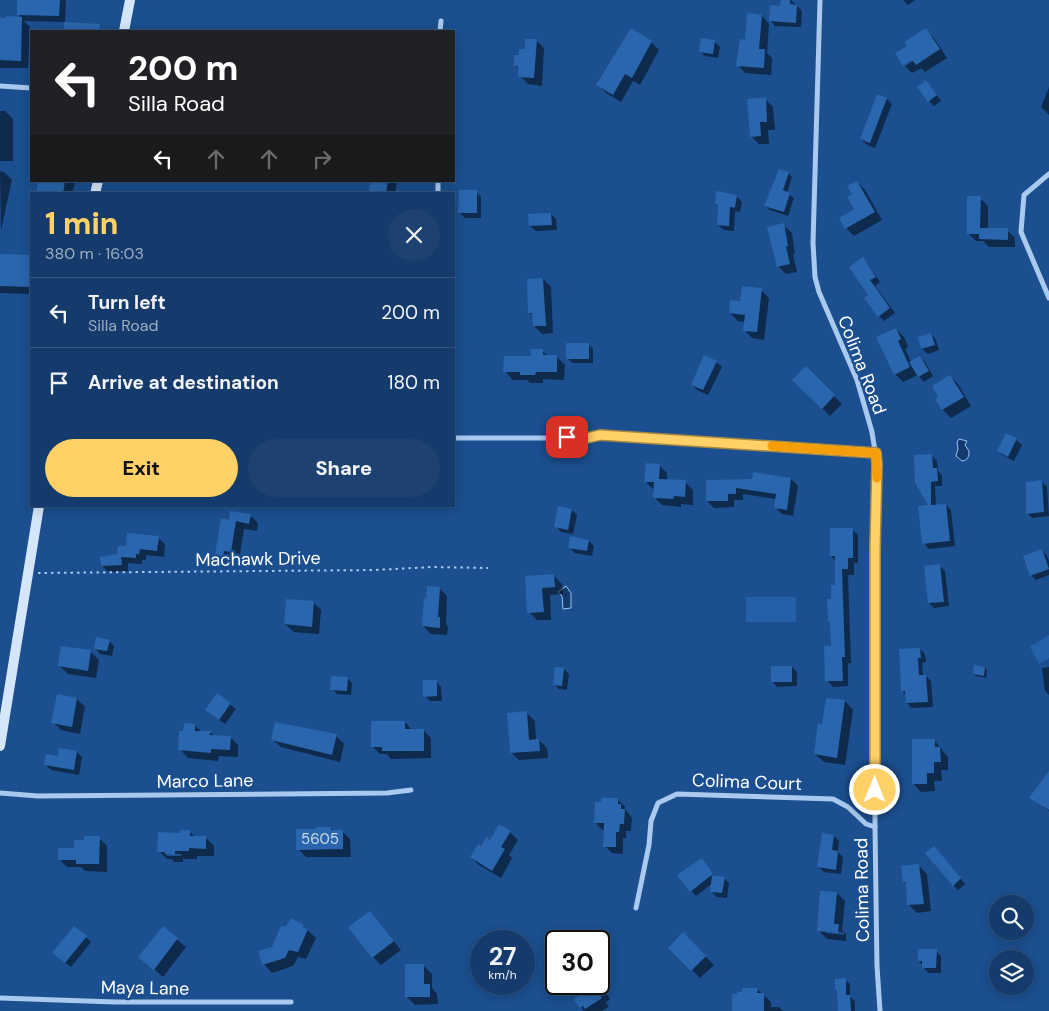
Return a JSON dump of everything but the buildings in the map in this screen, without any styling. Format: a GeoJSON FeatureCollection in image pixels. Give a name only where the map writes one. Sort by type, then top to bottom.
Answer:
{"type":"FeatureCollection","features":[{"type":"Feature","properties":{"kind":"main road"},"geometry":{"type":"LineString","coordinates":[[124,30],[130,0]]}},
{"type":"Feature","properties":{"kind":"main road"},"geometry":{"type":"LineString","coordinates":[[0,746],[39,507]]}},
{"type":"Feature","properties":{"kind":"street","name":"Colima Road"},"geometry":{"type":"LineString","coordinates":[[820,0],[813,243],[815,277],[818,292],[857,380],[872,432],[877,464],[875,549],[875,827],[877,966],[880,1011]]}},
{"type":"Feature","properties":{"kind":"street"},"geometry":{"type":"LineString","coordinates":[[440,30],[441,21]]}},
{"type":"Feature","properties":{"kind":"street"},"geometry":{"type":"LineString","coordinates":[[0,86],[30,88]]}},
{"type":"Feature","properties":{"kind":"street"},"geometry":{"type":"LineString","coordinates":[[1049,174],[1024,195],[1021,232],[1049,298]]}},
{"type":"Feature","properties":{"kind":"street"},"geometry":{"type":"LineString","coordinates":[[455,438],[587,438],[600,435],[876,453]]}},
{"type":"Feature","properties":{"kind":"street","name":"Marco Lane"},"geometry":{"type":"LineString","coordinates":[[0,793],[38,796],[387,793],[411,790]]}},
{"type":"Feature","properties":{"kind":"street","name":"Colima Court"},"geometry":{"type":"LineString","coordinates":[[636,908],[650,845],[651,820],[658,803],[677,794],[833,799],[848,807],[866,824],[875,827]]}},
{"type":"Feature","properties":{"kind":"street","name":"Maya Lane"},"geometry":{"type":"LineString","coordinates":[[0,998],[114,1002],[291,1002]]}},
{"type":"Feature","properties":{"kind":"path","name":"Machawk Drive"},"geometry":{"type":"LineString","coordinates":[[28,573],[375,570],[432,567],[488,568]]}},
{"type":"Feature","properties":{"kind":"shaded area"},"geometry":{"type":"Polygon","coordinates":[[[959,439],[967,441],[965,445],[969,451],[968,458],[962,461],[956,456],[959,439]]]}},
{"type":"Feature","properties":{"kind":"shaded area"},"geometry":{"type":"Polygon","coordinates":[[[566,586],[571,593],[571,608],[563,609],[562,596],[558,592],[566,586]]]}},
{"type":"Feature","properties":{"kind":"shaded area"},"geometry":{"type":"Polygon","coordinates":[[[746,597],[796,597],[796,622],[746,622],[746,597]]]}},
{"type":"Feature","properties":{"kind":"shaded area"},"geometry":{"type":"Polygon","coordinates":[[[1049,635],[1049,658],[1039,664],[1030,647],[1049,635]]]}},
{"type":"Feature","properties":{"kind":"slow traffic"},"geometry":{"type":"LineString","coordinates":[[772,446],[876,453],[877,478]]}},
{"type":"Feature","properties":{"kind":"route"},"geometry":{"type":"LineString","coordinates":[[567,437],[587,438],[600,435],[876,453],[875,790]]}}]}
